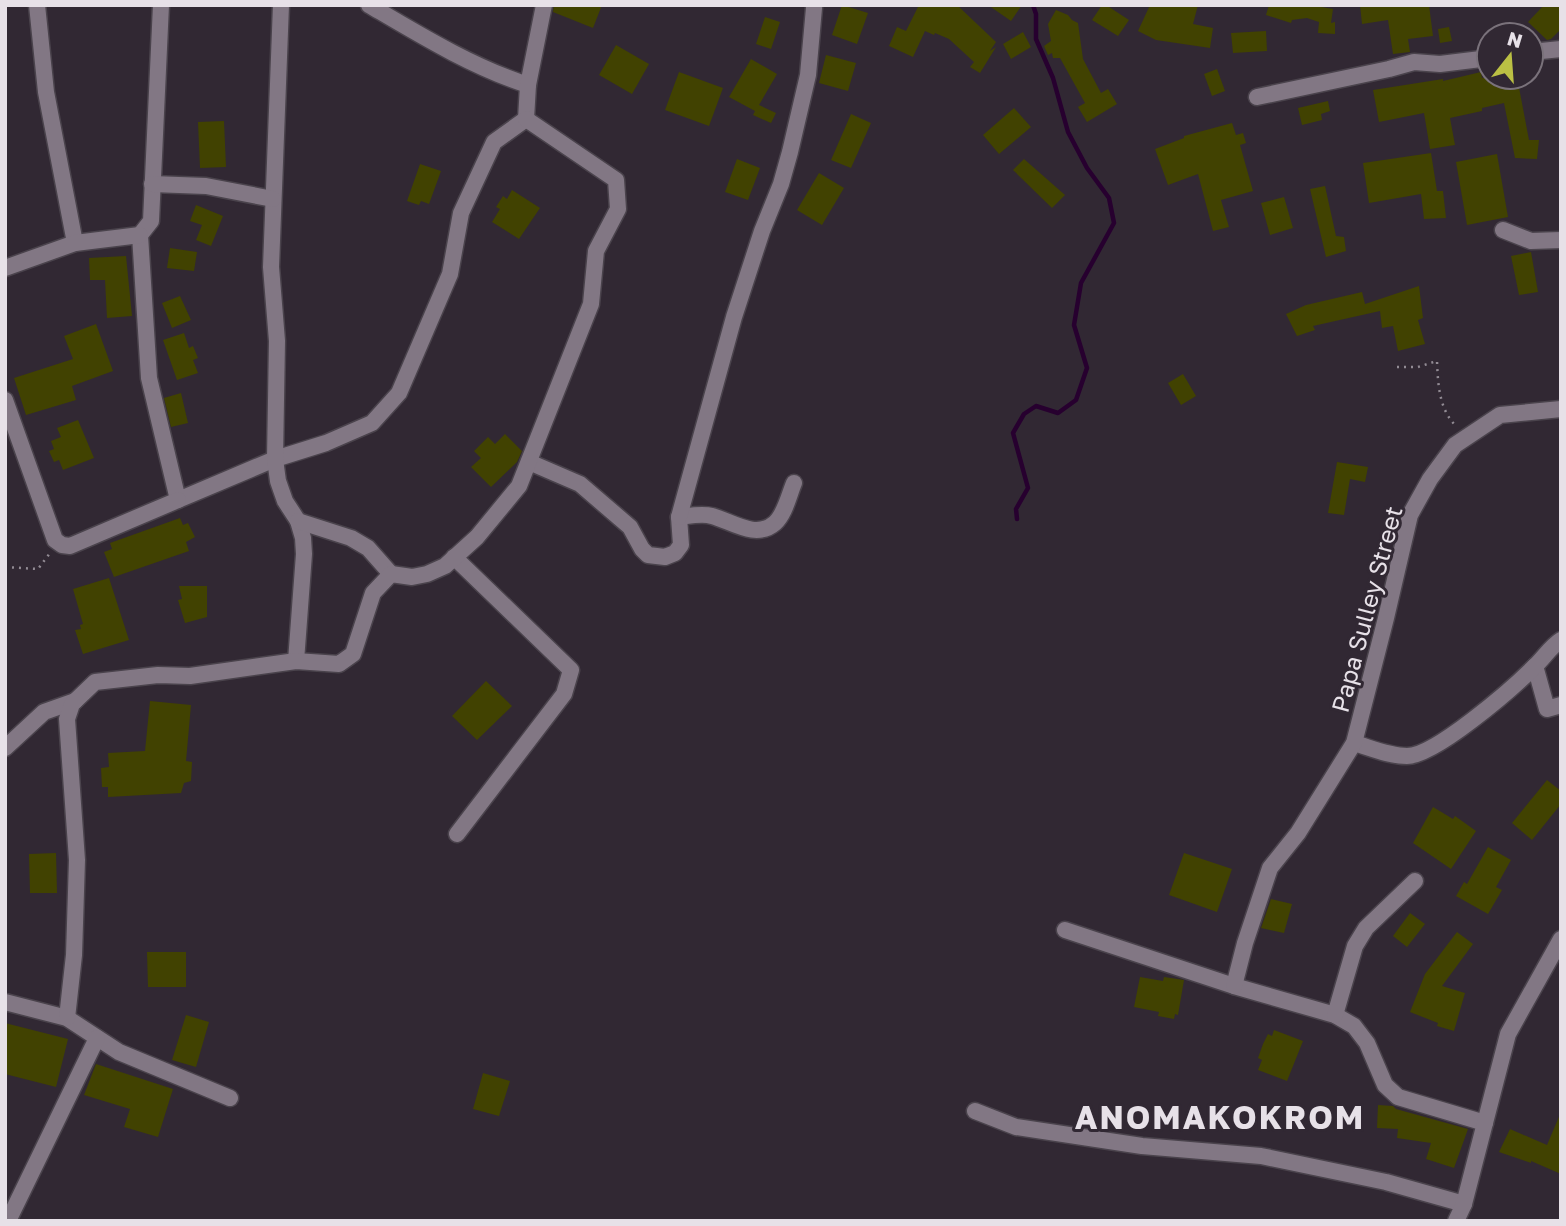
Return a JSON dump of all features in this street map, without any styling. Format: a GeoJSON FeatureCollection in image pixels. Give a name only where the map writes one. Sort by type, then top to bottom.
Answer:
{"type":"FeatureCollection","features":[{"type":"Feature","properties":{"kind":"street"},"geometry":{"type":"LineString","coordinates":[[37,5],[46,92],[75,243]]}},
{"type":"Feature","properties":{"kind":"street"},"geometry":{"type":"LineString","coordinates":[[161,5],[151,221],[140,235],[149,378],[178,500]]}},
{"type":"Feature","properties":{"kind":"street"},"geometry":{"type":"LineString","coordinates":[[281,5],[271,267],[277,341],[275,459],[281,491],[298,520],[303,538],[296,662]]}},
{"type":"Feature","properties":{"kind":"street"},"geometry":{"type":"LineString","coordinates":[[369,5],[416,33],[500,76],[528,85]]}},
{"type":"Feature","properties":{"kind":"street"},"geometry":{"type":"LineString","coordinates":[[526,119],[528,85],[544,5]]}},
{"type":"Feature","properties":{"kind":"street"},"geometry":{"type":"LineString","coordinates":[[529,463],[580,484],[630,527],[648,555],[665,557],[675,553],[681,545],[679,517],[734,317],[790,152],[808,75],[814,8]]}},
{"type":"Feature","properties":{"kind":"street"},"geometry":{"type":"LineString","coordinates":[[1257,97],[1414,62],[1440,64],[1475,60]]}},
{"type":"Feature","properties":{"kind":"street"},"geometry":{"type":"LineString","coordinates":[[5,400],[55,540],[70,546],[275,459],[326,443],[372,423],[399,393],[450,274],[461,213],[494,142],[526,119]]}},
{"type":"Feature","properties":{"kind":"street"},"geometry":{"type":"LineString","coordinates":[[298,520],[351,537],[368,548],[391,574],[412,577],[445,566],[477,537],[519,486],[591,304],[596,251],[618,209],[616,180],[526,119]]}},
{"type":"Feature","properties":{"kind":"street"},"geometry":{"type":"LineString","coordinates":[[152,184],[197,185],[273,199]]}},
{"type":"Feature","properties":{"kind":"street"},"geometry":{"type":"LineString","coordinates":[[1503,230],[1531,241],[1561,240]]}},
{"type":"Feature","properties":{"kind":"street"},"geometry":{"type":"LineString","coordinates":[[5,268],[75,243],[140,235]]}},
{"type":"Feature","properties":{"kind":"street","name":"Papa Sulley Street"},"geometry":{"type":"LineString","coordinates":[[1234,986],[1270,868],[1298,833],[1354,743],[1387,618],[1410,515],[1430,479],[1455,445],[1500,415],[1561,409]]}},
{"type":"Feature","properties":{"kind":"street"},"geometry":{"type":"LineString","coordinates":[[679,517],[706,515],[743,528],[766,528],[774,525],[779,518],[794,483]]}},
{"type":"Feature","properties":{"kind":"street"},"geometry":{"type":"LineString","coordinates":[[454,557],[571,670],[564,694],[457,834]]}},
{"type":"Feature","properties":{"kind":"street"},"geometry":{"type":"LineString","coordinates":[[67,1018],[74,955],[77,860],[67,719],[72,705],[95,682],[158,675],[190,676],[296,662],[339,664],[348,659],[356,647],[373,593],[391,574]]}},
{"type":"Feature","properties":{"kind":"street"},"geometry":{"type":"LineString","coordinates":[[1354,743],[1408,757],[1425,753],[1489,706],[1561,640]]}},
{"type":"Feature","properties":{"kind":"street"},"geometry":{"type":"LineString","coordinates":[[1535,666],[1547,709],[1561,705]]}},
{"type":"Feature","properties":{"kind":"street"},"geometry":{"type":"LineString","coordinates":[[5,748],[44,712],[75,701]]}},
{"type":"Feature","properties":{"kind":"street"},"geometry":{"type":"LineString","coordinates":[[1335,1015],[1355,946],[1366,928],[1415,881]]}},
{"type":"Feature","properties":{"kind":"street"},"geometry":{"type":"LineString","coordinates":[[1065,930],[1234,986],[1335,1015],[1354,1026],[1367,1043],[1385,1085],[1398,1097],[1485,1123]]}},
{"type":"Feature","properties":{"kind":"street"},"geometry":{"type":"LineString","coordinates":[[1456,1221],[1464,1204],[1508,1034],[1561,939]]}},
{"type":"Feature","properties":{"kind":"street"},"geometry":{"type":"LineString","coordinates":[[5,1002],[67,1018],[119,1052],[230,1098]]}},
{"type":"Feature","properties":{"kind":"street"},"geometry":{"type":"LineString","coordinates":[[8,1221],[97,1038]]}},
{"type":"Feature","properties":{"kind":"street"},"geometry":{"type":"LineString","coordinates":[[975,1111],[1016,1127],[1142,1146],[1261,1156],[1386,1182],[1464,1204]]}},
{"type":"Feature","properties":{"kind":"path"},"geometry":{"type":"LineString","coordinates":[[1397,367],[1418,367],[1437,361],[1439,392],[1446,410],[1450,419],[1467,436]]}},
{"type":"Feature","properties":{"kind":"path"},"geometry":{"type":"LineString","coordinates":[[5,567],[38,569],[59,542]]}},
{"type":"Feature","properties":{"kind":"building"},"geometry":{"type":"Polygon","coordinates":[[[554,5],[602,5],[593,28],[553,12],[554,5]]]}},
{"type":"Feature","properties":{"kind":"building"},"geometry":{"type":"Polygon","coordinates":[[[842,5],[868,13],[857,44],[832,35],[842,5]]]}},
{"type":"Feature","properties":{"kind":"building"},"geometry":{"type":"Polygon","coordinates":[[[919,5],[957,5],[996,42],[990,51],[996,47],[980,73],[970,67],[974,62],[949,39],[935,33],[934,35],[925,31],[913,57],[889,46],[897,27],[906,31],[919,5]]]}},
{"type":"Feature","properties":{"kind":"building"},"geometry":{"type":"Polygon","coordinates":[[[988,5],[1022,5],[1011,21],[988,5]]]}},
{"type":"Feature","properties":{"kind":"building"},"geometry":{"type":"Polygon","coordinates":[[[1102,5],[1129,20],[1118,36],[1092,20],[1102,5]]]}},
{"type":"Feature","properties":{"kind":"building"},"geometry":{"type":"Polygon","coordinates":[[[1150,5],[1198,5],[1193,24],[1213,28],[1210,48],[1156,40],[1138,31],[1150,5]]]}},
{"type":"Feature","properties":{"kind":"building"},"geometry":{"type":"Polygon","coordinates":[[[1269,5],[1310,5],[1333,9],[1331,23],[1335,22],[1335,34],[1318,33],[1319,22],[1307,18],[1292,20],[1291,23],[1266,15],[1269,5]]]}},
{"type":"Feature","properties":{"kind":"building"},"geometry":{"type":"Polygon","coordinates":[[[1360,5],[1429,5],[1433,36],[1408,39],[1410,52],[1393,54],[1388,20],[1362,24],[1360,5]]]}},
{"type":"Feature","properties":{"kind":"building"},"geometry":{"type":"Polygon","coordinates":[[[1544,5],[1561,5],[1561,29],[1551,39],[1545,38],[1545,21],[1529,21],[1544,5]]]}},
{"type":"Feature","properties":{"kind":"building"},"geometry":{"type":"Polygon","coordinates":[[[1056,10],[1078,23],[1083,59],[1101,93],[1108,89],[1117,104],[1087,122],[1078,107],[1085,103],[1060,58],[1053,58],[1052,53],[1048,55],[1044,46],[1051,41],[1048,24],[1056,10]]]}},
{"type":"Feature","properties":{"kind":"building"},"geometry":{"type":"Polygon","coordinates":[[[765,17],[780,22],[771,49],[756,44],[765,17]]]}},
{"type":"Feature","properties":{"kind":"building"},"geometry":{"type":"Polygon","coordinates":[[[1449,27],[1452,41],[1440,43],[1438,29],[1449,27]]]}},
{"type":"Feature","properties":{"kind":"building"},"geometry":{"type":"Polygon","coordinates":[[[1266,31],[1267,51],[1233,53],[1231,33],[1266,31]]]}},
{"type":"Feature","properties":{"kind":"building"},"geometry":{"type":"Polygon","coordinates":[[[1023,32],[1031,47],[1011,59],[1003,44],[1023,32]]]}},
{"type":"Feature","properties":{"kind":"building"},"geometry":{"type":"Polygon","coordinates":[[[616,45],[649,64],[632,94],[599,75],[616,45]]]}},
{"type":"Feature","properties":{"kind":"building"},"geometry":{"type":"Polygon","coordinates":[[[826,55],[856,63],[848,91],[819,83],[826,55]]]}},
{"type":"Feature","properties":{"kind":"building"},"geometry":{"type":"Polygon","coordinates":[[[751,59],[777,74],[759,105],[776,113],[771,123],[753,115],[755,111],[729,97],[751,59]]]}},
{"type":"Feature","properties":{"kind":"building"},"geometry":{"type":"Polygon","coordinates":[[[1217,69],[1225,91],[1212,96],[1204,74],[1217,69]]]}},
{"type":"Feature","properties":{"kind":"building"},"geometry":{"type":"Polygon","coordinates":[[[679,72],[723,88],[709,126],[665,110],[679,72]]]}},
{"type":"Feature","properties":{"kind":"building"},"geometry":{"type":"Polygon","coordinates":[[[1475,73],[1475,91],[1520,91],[1529,140],[1539,140],[1537,159],[1515,158],[1504,103],[1450,118],[1455,145],[1430,149],[1424,113],[1379,122],[1373,90],[1443,81],[1475,73]]]}},
{"type":"Feature","properties":{"kind":"building"},"geometry":{"type":"Polygon","coordinates":[[[1328,101],[1330,111],[1321,114],[1322,120],[1302,125],[1298,108],[1328,101]]]}},
{"type":"Feature","properties":{"kind":"building"},"geometry":{"type":"Polygon","coordinates":[[[1014,108],[1031,127],[999,154],[983,135],[1014,108]]]}},
{"type":"Feature","properties":{"kind":"building"},"geometry":{"type":"Polygon","coordinates":[[[851,114],[871,123],[851,168],[831,160],[851,114]]]}},
{"type":"Feature","properties":{"kind":"building"},"geometry":{"type":"Polygon","coordinates":[[[224,121],[226,167],[200,168],[198,122],[224,121]]]}},
{"type":"Feature","properties":{"kind":"building"},"geometry":{"type":"Polygon","coordinates":[[[1232,123],[1236,135],[1243,133],[1246,143],[1240,145],[1253,191],[1221,200],[1229,227],[1213,231],[1198,174],[1168,185],[1155,149],[1184,136],[1232,123]]]}},
{"type":"Feature","properties":{"kind":"building"},"geometry":{"type":"Polygon","coordinates":[[[1431,153],[1437,191],[1443,191],[1446,218],[1424,219],[1421,194],[1369,203],[1363,163],[1431,153]]]}},
{"type":"Feature","properties":{"kind":"building"},"geometry":{"type":"Polygon","coordinates":[[[1497,154],[1508,217],[1467,225],[1456,162],[1497,154]]]}},
{"type":"Feature","properties":{"kind":"building"},"geometry":{"type":"Polygon","coordinates":[[[737,159],[760,168],[748,200],[725,192],[737,159]]]}},
{"type":"Feature","properties":{"kind":"building"},"geometry":{"type":"Polygon","coordinates":[[[1024,159],[1065,195],[1052,208],[1013,170],[1024,159]]]}},
{"type":"Feature","properties":{"kind":"building"},"geometry":{"type":"Polygon","coordinates":[[[420,164],[441,171],[429,204],[421,201],[419,205],[407,201],[420,164]]]}},
{"type":"Feature","properties":{"kind":"building"},"geometry":{"type":"Polygon","coordinates":[[[819,173],[844,188],[822,225],[797,210],[819,173]]]}},
{"type":"Feature","properties":{"kind":"building"},"geometry":{"type":"Polygon","coordinates":[[[1325,186],[1336,236],[1344,237],[1346,251],[1326,257],[1310,189],[1325,186]]]}},
{"type":"Feature","properties":{"kind":"building"},"geometry":{"type":"Polygon","coordinates":[[[512,190],[540,208],[519,239],[492,222],[500,209],[496,207],[503,196],[507,199],[512,190]]]}},
{"type":"Feature","properties":{"kind":"building"},"geometry":{"type":"Polygon","coordinates":[[[1284,197],[1293,228],[1270,235],[1261,203],[1284,197]]]}},
{"type":"Feature","properties":{"kind":"building"},"geometry":{"type":"Polygon","coordinates":[[[196,205],[223,216],[211,246],[196,240],[202,225],[190,221],[196,205]]]}},
{"type":"Feature","properties":{"kind":"building"},"geometry":{"type":"Polygon","coordinates":[[[170,248],[197,252],[194,271],[167,268],[170,248]]]}},
{"type":"Feature","properties":{"kind":"building"},"geometry":{"type":"Polygon","coordinates":[[[1531,252],[1538,292],[1519,295],[1511,256],[1531,252]]]}},
{"type":"Feature","properties":{"kind":"building"},"geometry":{"type":"Polygon","coordinates":[[[126,256],[132,316],[107,318],[105,280],[90,280],[89,258],[126,256]]]}},
{"type":"Feature","properties":{"kind":"building"},"geometry":{"type":"Polygon","coordinates":[[[1419,286],[1423,318],[1418,320],[1425,344],[1398,351],[1393,326],[1382,328],[1380,311],[1313,326],[1315,330],[1297,336],[1286,314],[1306,305],[1362,292],[1365,304],[1419,286]]]}},
{"type":"Feature","properties":{"kind":"building"},"geometry":{"type":"Polygon","coordinates":[[[180,296],[191,320],[172,328],[162,303],[180,296]]]}},
{"type":"Feature","properties":{"kind":"building"},"geometry":{"type":"Polygon","coordinates":[[[96,324],[113,371],[72,386],[76,400],[26,415],[14,378],[73,359],[64,336],[96,324]]]}},
{"type":"Feature","properties":{"kind":"building"},"geometry":{"type":"Polygon","coordinates":[[[184,333],[189,348],[193,346],[198,358],[193,360],[198,373],[177,380],[163,340],[184,333]]]}},
{"type":"Feature","properties":{"kind":"building"},"geometry":{"type":"Polygon","coordinates":[[[1183,374],[1196,396],[1181,405],[1168,383],[1183,374]]]}},
{"type":"Feature","properties":{"kind":"building"},"geometry":{"type":"Polygon","coordinates":[[[181,393],[188,423],[171,427],[164,398],[181,393]]]}},
{"type":"Feature","properties":{"kind":"building"},"geometry":{"type":"Polygon","coordinates":[[[78,420],[94,458],[63,470],[59,460],[54,462],[49,451],[54,449],[51,441],[61,437],[57,428],[78,420]]]}},
{"type":"Feature","properties":{"kind":"building"},"geometry":{"type":"Polygon","coordinates":[[[505,434],[522,451],[517,462],[491,487],[471,467],[481,458],[474,451],[488,437],[495,444],[505,434]]]}},
{"type":"Feature","properties":{"kind":"building"},"geometry":{"type":"Polygon","coordinates":[[[1337,462],[1368,467],[1365,482],[1350,479],[1344,515],[1328,513],[1337,462]]]}},
{"type":"Feature","properties":{"kind":"building"},"geometry":{"type":"Polygon","coordinates":[[[180,518],[183,525],[188,523],[195,537],[186,542],[189,551],[114,577],[104,552],[112,549],[110,543],[180,518]]]}},
{"type":"Feature","properties":{"kind":"building"},"geometry":{"type":"Polygon","coordinates":[[[109,578],[129,640],[83,654],[75,630],[81,629],[80,625],[83,624],[73,589],[109,578]]]}},
{"type":"Feature","properties":{"kind":"building"},"geometry":{"type":"Polygon","coordinates":[[[179,586],[207,586],[207,617],[185,623],[178,600],[182,599],[179,586]]]}},
{"type":"Feature","properties":{"kind":"building"},"geometry":{"type":"Polygon","coordinates":[[[486,681],[512,706],[477,740],[452,716],[486,681]]]}},
{"type":"Feature","properties":{"kind":"building"},"geometry":{"type":"Polygon","coordinates":[[[150,701],[191,705],[186,761],[192,762],[191,781],[184,783],[181,793],[108,797],[108,787],[102,787],[101,768],[109,767],[108,753],[145,751],[150,701]]]}},
{"type":"Feature","properties":{"kind":"building"},"geometry":{"type":"Polygon","coordinates":[[[1547,780],[1561,791],[1561,804],[1532,840],[1512,823],[1547,780]]]}},
{"type":"Feature","properties":{"kind":"building"},"geometry":{"type":"Polygon","coordinates":[[[1433,807],[1453,819],[1455,816],[1476,831],[1451,869],[1413,843],[1433,807]]]}},
{"type":"Feature","properties":{"kind":"building"},"geometry":{"type":"Polygon","coordinates":[[[1488,847],[1511,860],[1496,887],[1502,890],[1488,914],[1456,896],[1464,882],[1467,884],[1488,847]]]}},
{"type":"Feature","properties":{"kind":"building"},"geometry":{"type":"Polygon","coordinates":[[[56,853],[57,893],[30,893],[29,854],[56,853]]]}},
{"type":"Feature","properties":{"kind":"building"},"geometry":{"type":"Polygon","coordinates":[[[1184,853],[1232,869],[1217,912],[1169,895],[1184,853]]]}},
{"type":"Feature","properties":{"kind":"building"},"geometry":{"type":"Polygon","coordinates":[[[1271,899],[1292,904],[1284,933],[1261,928],[1271,899]]]}},
{"type":"Feature","properties":{"kind":"building"},"geometry":{"type":"Polygon","coordinates":[[[1410,913],[1425,924],[1407,947],[1393,936],[1410,913]]]}},
{"type":"Feature","properties":{"kind":"building"},"geometry":{"type":"Polygon","coordinates":[[[1457,932],[1473,944],[1442,986],[1465,993],[1454,1031],[1437,1026],[1438,1023],[1410,1012],[1425,974],[1457,932]]]}},
{"type":"Feature","properties":{"kind":"building"},"geometry":{"type":"Polygon","coordinates":[[[147,952],[186,952],[186,987],[148,987],[147,952]]]}},
{"type":"Feature","properties":{"kind":"building"},"geometry":{"type":"Polygon","coordinates":[[[1140,977],[1163,981],[1164,977],[1184,980],[1178,1015],[1175,1014],[1174,1019],[1158,1016],[1159,1012],[1134,1007],[1140,977]]]}},
{"type":"Feature","properties":{"kind":"building"},"geometry":{"type":"Polygon","coordinates":[[[186,1015],[209,1022],[196,1067],[172,1060],[186,1015]]]}},
{"type":"Feature","properties":{"kind":"building"},"geometry":{"type":"Polygon","coordinates":[[[5,1023],[68,1039],[56,1087],[5,1074],[5,1023]]]}},
{"type":"Feature","properties":{"kind":"building"},"geometry":{"type":"Polygon","coordinates":[[[1274,1030],[1303,1041],[1287,1081],[1258,1070],[1262,1060],[1258,1058],[1263,1044],[1268,1034],[1272,1036],[1274,1030]]]}},
{"type":"Feature","properties":{"kind":"building"},"geometry":{"type":"Polygon","coordinates":[[[96,1064],[173,1089],[158,1137],[124,1127],[130,1109],[84,1095],[96,1064]]]}},
{"type":"Feature","properties":{"kind":"building"},"geometry":{"type":"Polygon","coordinates":[[[483,1073],[510,1081],[499,1116],[473,1109],[483,1073]]]}},
{"type":"Feature","properties":{"kind":"building"},"geometry":{"type":"Polygon","coordinates":[[[1378,1105],[1393,1106],[1468,1129],[1454,1168],[1426,1159],[1431,1143],[1397,1138],[1398,1129],[1377,1128],[1378,1105]]]}},
{"type":"Feature","properties":{"kind":"building"},"geometry":{"type":"Polygon","coordinates":[[[1561,1112],[1561,1174],[1531,1161],[1499,1152],[1510,1129],[1547,1145],[1561,1112]]]}},
{"type":"Feature","properties":{"kind":"waterway"},"geometry":{"type":"LineString","coordinates":[[1017,519],[1016,509],[1028,488],[1013,433],[1024,414],[1036,406],[1058,413],[1076,400],[1087,368],[1074,325],[1081,283],[1114,223],[1109,198],[1087,168],[1068,132],[1053,78],[1036,39],[1036,14],[1033,5]]}},
{"type":"Feature","properties":{"kind":"district","name":"ANOMAKOKROM"},"geometry":{"type":"Point","coordinates":[1220,1117]}}]}
